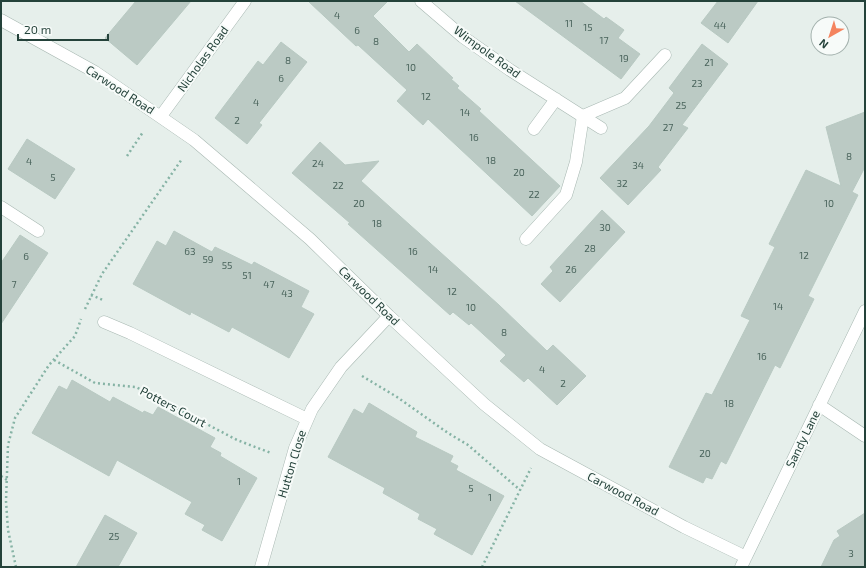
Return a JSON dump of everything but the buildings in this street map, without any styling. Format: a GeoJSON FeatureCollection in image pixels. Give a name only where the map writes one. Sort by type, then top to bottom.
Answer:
{"type":"FeatureCollection","features":[{"type":"Feature","properties":{"kind":"street","name":"Nicholas Road"},"geometry":{"type":"LineString","coordinates":[[161,116],[245,1]]}},
{"type":"Feature","properties":{"kind":"street","name":"Wimpole Road"},"geometry":{"type":"LineString","coordinates":[[421,1],[463,37],[601,128]]}},
{"type":"Feature","properties":{"kind":"street","name":"Carwood Road"},"geometry":{"type":"LineString","coordinates":[[1,20],[95,72],[194,140],[310,238],[389,316],[484,404],[540,450],[684,527],[743,562]]}},
{"type":"Feature","properties":{"kind":"street"},"geometry":{"type":"LineString","coordinates":[[526,239],[566,195],[576,162],[583,116],[625,98],[665,55]]}},
{"type":"Feature","properties":{"kind":"street"},"geometry":{"type":"LineString","coordinates":[[534,129],[556,99]]}},
{"type":"Feature","properties":{"kind":"street"},"geometry":{"type":"LineString","coordinates":[[1,207],[38,231]]}},
{"type":"Feature","properties":{"kind":"street","name":"Sandy Lane"},"geometry":{"type":"LineString","coordinates":[[743,562],[865,311]]}},
{"type":"Feature","properties":{"kind":"street","name":"Hutton Close"},"geometry":{"type":"LineString","coordinates":[[261,567],[292,461],[307,419],[322,394],[344,364],[389,316]]}},
{"type":"Feature","properties":{"kind":"street"},"geometry":{"type":"LineString","coordinates":[[104,322],[137,336],[307,419]]}},
{"type":"Feature","properties":{"kind":"street"},"geometry":{"type":"LineString","coordinates":[[819,406],[865,436]]}},
{"type":"Feature","properties":{"kind":"path"},"geometry":{"type":"LineString","coordinates":[[127,156],[149,124],[161,116]]}},
{"type":"Feature","properties":{"kind":"path"},"geometry":{"type":"LineString","coordinates":[[16,567],[8,530],[7,480],[8,444],[15,418],[54,360],[75,336],[91,295],[106,268],[194,140]]}},
{"type":"Feature","properties":{"kind":"path","name":"Potters Court"},"geometry":{"type":"LineString","coordinates":[[54,360],[95,383],[136,387],[237,440],[292,461]]}},
{"type":"Feature","properties":{"kind":"path"},"geometry":{"type":"LineString","coordinates":[[344,364],[373,384],[397,397],[448,433],[468,445],[520,490]]}},
{"type":"Feature","properties":{"kind":"path"},"geometry":{"type":"LineString","coordinates":[[482,567],[540,450]]}},
{"type":"Feature","properties":{"kind":"path"},"geometry":{"type":"LineString","coordinates":[[1,476],[7,480]]}}]}
